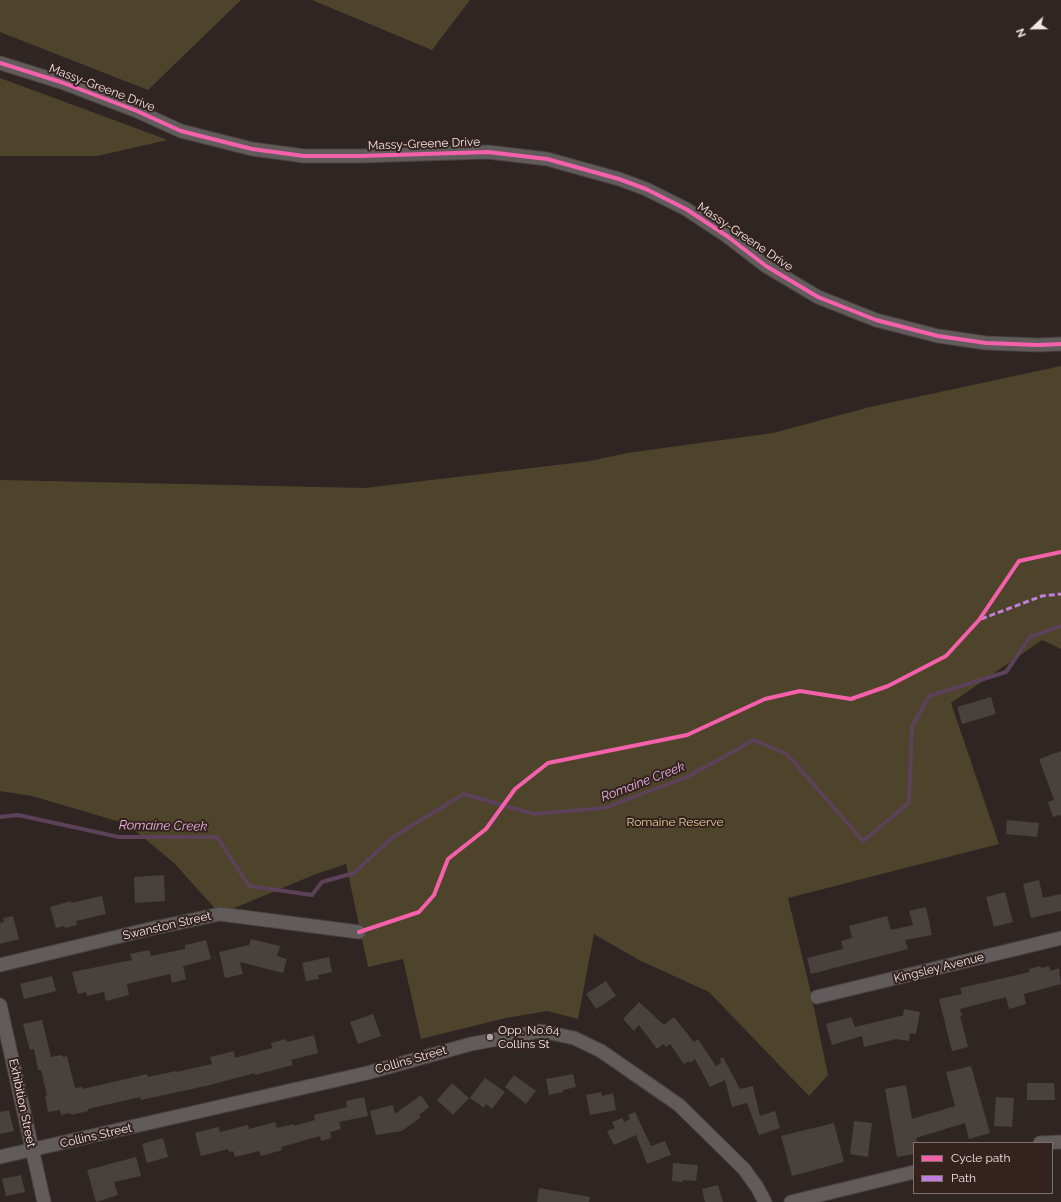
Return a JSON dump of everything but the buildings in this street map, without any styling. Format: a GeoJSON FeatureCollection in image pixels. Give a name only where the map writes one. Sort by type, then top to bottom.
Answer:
{"type":"FeatureCollection","features":[{"type":"Feature","properties":{"kind":"street","name":"Massy-Greene Drive"},"geometry":{"type":"LineString","coordinates":[[0,63],[61,82],[137,111],[181,131],[252,149],[304,156],[360,156],[488,152],[554,161],[619,178],[646,189],[686,209],[727,236],[766,266],[818,297],[876,320],[938,336],[986,343],[1038,345],[1061,344]]}},
{"type":"Feature","properties":{"kind":"street","name":"Swanston Street"},"geometry":{"type":"LineString","coordinates":[[0,964],[220,914],[359,932]]}},
{"type":"Feature","properties":{"kind":"street","name":"Kingsley Avenue"},"geometry":{"type":"LineString","coordinates":[[817,997],[1061,938]]}},
{"type":"Feature","properties":{"kind":"street","name":"Exhibition Street"},"geometry":{"type":"LineString","coordinates":[[0,1005],[44,1202]]}},
{"type":"Feature","properties":{"kind":"street","name":"Collins Street"},"geometry":{"type":"LineString","coordinates":[[0,1157],[367,1073],[471,1044],[541,1031],[574,1038],[601,1051],[679,1105],[744,1169],[765,1202]]}},
{"type":"Feature","properties":{"kind":"street"},"geometry":{"type":"LineString","coordinates":[[791,1202],[913,1172]]}},
{"type":"Feature","properties":{"kind":"green space"},"geometry":{"type":"Polygon","coordinates":[[[0,0],[241,0],[148,90],[0,32],[0,0]]]}},
{"type":"Feature","properties":{"kind":"green space"},"geometry":{"type":"Polygon","coordinates":[[[312,0],[470,0],[432,50],[312,0]]]}},
{"type":"Feature","properties":{"kind":"green space"},"geometry":{"type":"Polygon","coordinates":[[[0,78],[168,140],[97,156],[0,156],[0,78]]]}},
{"type":"Feature","properties":{"kind":"green space","name":"Romaine Reserve"},"geometry":{"type":"Polygon","coordinates":[[[1061,366],[1061,649],[1042,640],[951,703],[999,844],[788,898],[810,989],[828,1075],[809,1096],[709,992],[639,960],[594,934],[578,1019],[547,1011],[506,1018],[421,1039],[403,959],[368,967],[346,864],[316,874],[220,914],[174,863],[127,824],[32,796],[0,791],[0,480],[365,488],[590,461],[627,453],[773,433],[870,407],[1061,366]]]}},
{"type":"Feature","properties":{"kind":"waterway","name":"Romaine Creek"},"geometry":{"type":"LineString","coordinates":[[0,817],[18,815],[119,837],[217,837],[249,886],[312,895],[322,882],[354,873],[393,837],[464,794],[534,814],[604,808],[687,777],[754,740],[787,754],[863,841],[909,803],[912,727],[929,696],[1006,672],[1030,637],[1061,626]]}},
{"type":"Feature","properties":{"kind":"marked path"},"geometry":{"type":"LineString","coordinates":[[981,619],[1042,596],[1061,594]]}},
{"type":"Feature","properties":{"kind":"cycle path"},"geometry":{"type":"LineString","coordinates":[[0,63],[61,82],[137,111],[181,131],[252,149],[304,156],[360,156],[488,152],[547,159],[619,179],[646,189],[686,209],[727,236],[766,266],[818,297],[876,320],[938,336],[986,343],[1038,345],[1061,344]]}},
{"type":"Feature","properties":{"kind":"cycle path"},"geometry":{"type":"LineString","coordinates":[[359,932],[419,912],[434,895],[448,859],[486,829],[515,789],[548,763],[687,735],[765,699],[800,691],[851,699],[888,686],[946,656],[979,620],[1019,561],[1061,552]]}},
{"type":"Feature","properties":{"kind":"place","name":"Opp. No.64 Collins St"},"geometry":{"type":"Point","coordinates":[490,1037]}}]}
